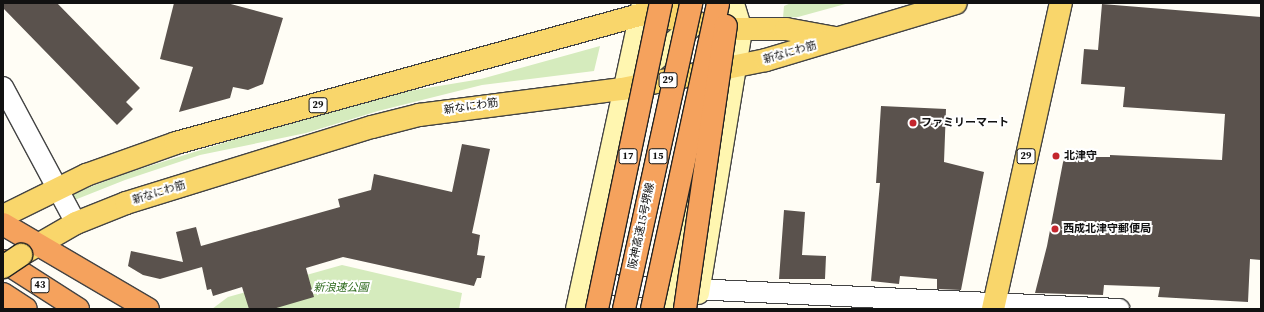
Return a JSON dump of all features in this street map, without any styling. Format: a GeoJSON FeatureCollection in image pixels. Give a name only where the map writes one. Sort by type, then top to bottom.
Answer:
{"type":"FeatureCollection","features":[{"type":"Feature","properties":{"kind":"highway","name":"17"},"geometry":{"type":"LineString","coordinates":[[597,309],[662,3]]}},
{"type":"Feature","properties":{"kind":"highway","name":"15"},"geometry":{"type":"LineString","coordinates":[[652,309],[717,3]]}},
{"type":"Feature","properties":{"kind":"highway"},"geometry":{"type":"LineString","coordinates":[[685,309],[728,3]]}},
{"type":"Feature","properties":{"kind":"highway","name":"阪神高速15号堺線"},"geometry":{"type":"LineString","coordinates":[[624,309],[693,13]]}},
{"type":"Feature","properties":{"kind":"highway"},"geometry":{"type":"LineString","coordinates":[[3,224],[21,253],[148,309]]}},
{"type":"Feature","properties":{"kind":"highway","name":"43"},"geometry":{"type":"LineString","coordinates":[[21,253],[78,309]]}},
{"type":"Feature","properties":{"kind":"highway","name":"43"},"geometry":{"type":"LineString","coordinates":[[3,294],[26,309]]}},
{"type":"Feature","properties":{"kind":"main road","name":"29"},"geometry":{"type":"LineString","coordinates":[[3,216],[86,175],[176,143],[478,62],[642,8],[683,3]]}},
{"type":"Feature","properties":{"kind":"main road","name":"新なにわ筋"},"geometry":{"type":"LineString","coordinates":[[3,267],[21,253],[76,223],[126,203],[418,115],[622,89],[713,71],[840,39],[956,3]]}},
{"type":"Feature","properties":{"kind":"main road","name":"29"},"geometry":{"type":"LineString","coordinates":[[994,307],[1061,3]]}},
{"type":"Feature","properties":{"kind":"main road"},"geometry":{"type":"LineString","coordinates":[[642,8],[693,13],[732,29],[786,29],[840,39]]}},
{"type":"Feature","properties":{"kind":"street"},"geometry":{"type":"LineString","coordinates":[[622,89],[693,13],[717,3]]}},
{"type":"Feature","properties":{"kind":"street"},"geometry":{"type":"LineString","coordinates":[[696,300],[736,66],[728,3]]}},
{"type":"Feature","properties":{"kind":"street"},"geometry":{"type":"LineString","coordinates":[[672,299],[713,71],[732,29],[733,3]]}},
{"type":"Feature","properties":{"kind":"street"},"geometry":{"type":"LineString","coordinates":[[577,309],[622,89],[642,8]]}},
{"type":"Feature","properties":{"kind":"street"},"geometry":{"type":"LineString","coordinates":[[3,87],[56,189],[76,223]]}},
{"type":"Feature","properties":{"kind":"street"},"geometry":{"type":"LineString","coordinates":[[582,284],[672,299],[1119,309]]}},
{"type":"Feature","properties":{"kind":"green space"},"geometry":{"type":"Polygon","coordinates":[[[791,3],[849,3],[798,17],[783,18],[784,6],[791,3]]]}},
{"type":"Feature","properties":{"kind":"green space"},"geometry":{"type":"Polygon","coordinates":[[[600,46],[594,71],[482,85],[378,111],[306,133],[200,155],[125,180],[67,203],[61,198],[127,173],[287,123],[397,93],[481,79],[600,46]]]}},
{"type":"Feature","properties":{"kind":"green space","name":"新浪速公園"},"geometry":{"type":"Polygon","coordinates":[[[342,265],[462,293],[459,309],[212,309],[228,297],[342,265]]]}},
{"type":"Feature","properties":{"kind":"building"},"geometry":{"type":"Polygon","coordinates":[[[3,3],[57,3],[140,88],[126,102],[133,109],[117,125],[3,8],[3,3]]]}},
{"type":"Feature","properties":{"kind":"building"},"geometry":{"type":"Polygon","coordinates":[[[174,3],[227,3],[283,18],[263,84],[248,90],[233,87],[230,98],[179,112],[193,67],[160,59],[174,3]]]}},
{"type":"Feature","properties":{"kind":"building"},"geometry":{"type":"Polygon","coordinates":[[[1102,4],[1261,17],[1261,260],[1250,259],[1248,302],[1158,297],[1160,287],[1104,285],[1103,295],[1035,293],[1047,246],[1064,157],[1110,157],[1110,155],[1222,160],[1225,114],[1123,107],[1125,87],[1081,84],[1084,49],[1098,50],[1102,4]]]}},
{"type":"Feature","properties":{"kind":"building"},"geometry":{"type":"Polygon","coordinates":[[[881,106],[946,109],[944,162],[984,172],[961,290],[937,289],[937,279],[900,276],[899,284],[871,281],[880,183],[876,183],[881,106]]]}},
{"type":"Feature","properties":{"kind":"building"},"geometry":{"type":"Polygon","coordinates":[[[462,144],[490,149],[472,233],[480,235],[477,255],[485,256],[481,278],[477,278],[474,286],[343,257],[306,268],[314,297],[273,309],[249,309],[242,287],[213,296],[211,289],[207,290],[202,267],[160,279],[143,275],[128,266],[131,251],[183,262],[176,232],[196,227],[201,246],[340,207],[338,199],[371,190],[374,174],[452,192],[462,144]]]}},
{"type":"Feature","properties":{"kind":"building"},"geometry":{"type":"Polygon","coordinates":[[[784,210],[805,212],[802,255],[826,256],[825,279],[779,279],[784,210]]]}},
{"type":"Feature","properties":{"kind":"place","name":"ファミリーマート"},"geometry":{"type":"Point","coordinates":[913,123]}},
{"type":"Feature","properties":{"kind":"place","name":"北津守"},"geometry":{"type":"Point","coordinates":[1056,156]}},
{"type":"Feature","properties":{"kind":"place","name":"西成北津守郵便局"},"geometry":{"type":"Point","coordinates":[1055,229]}}]}
